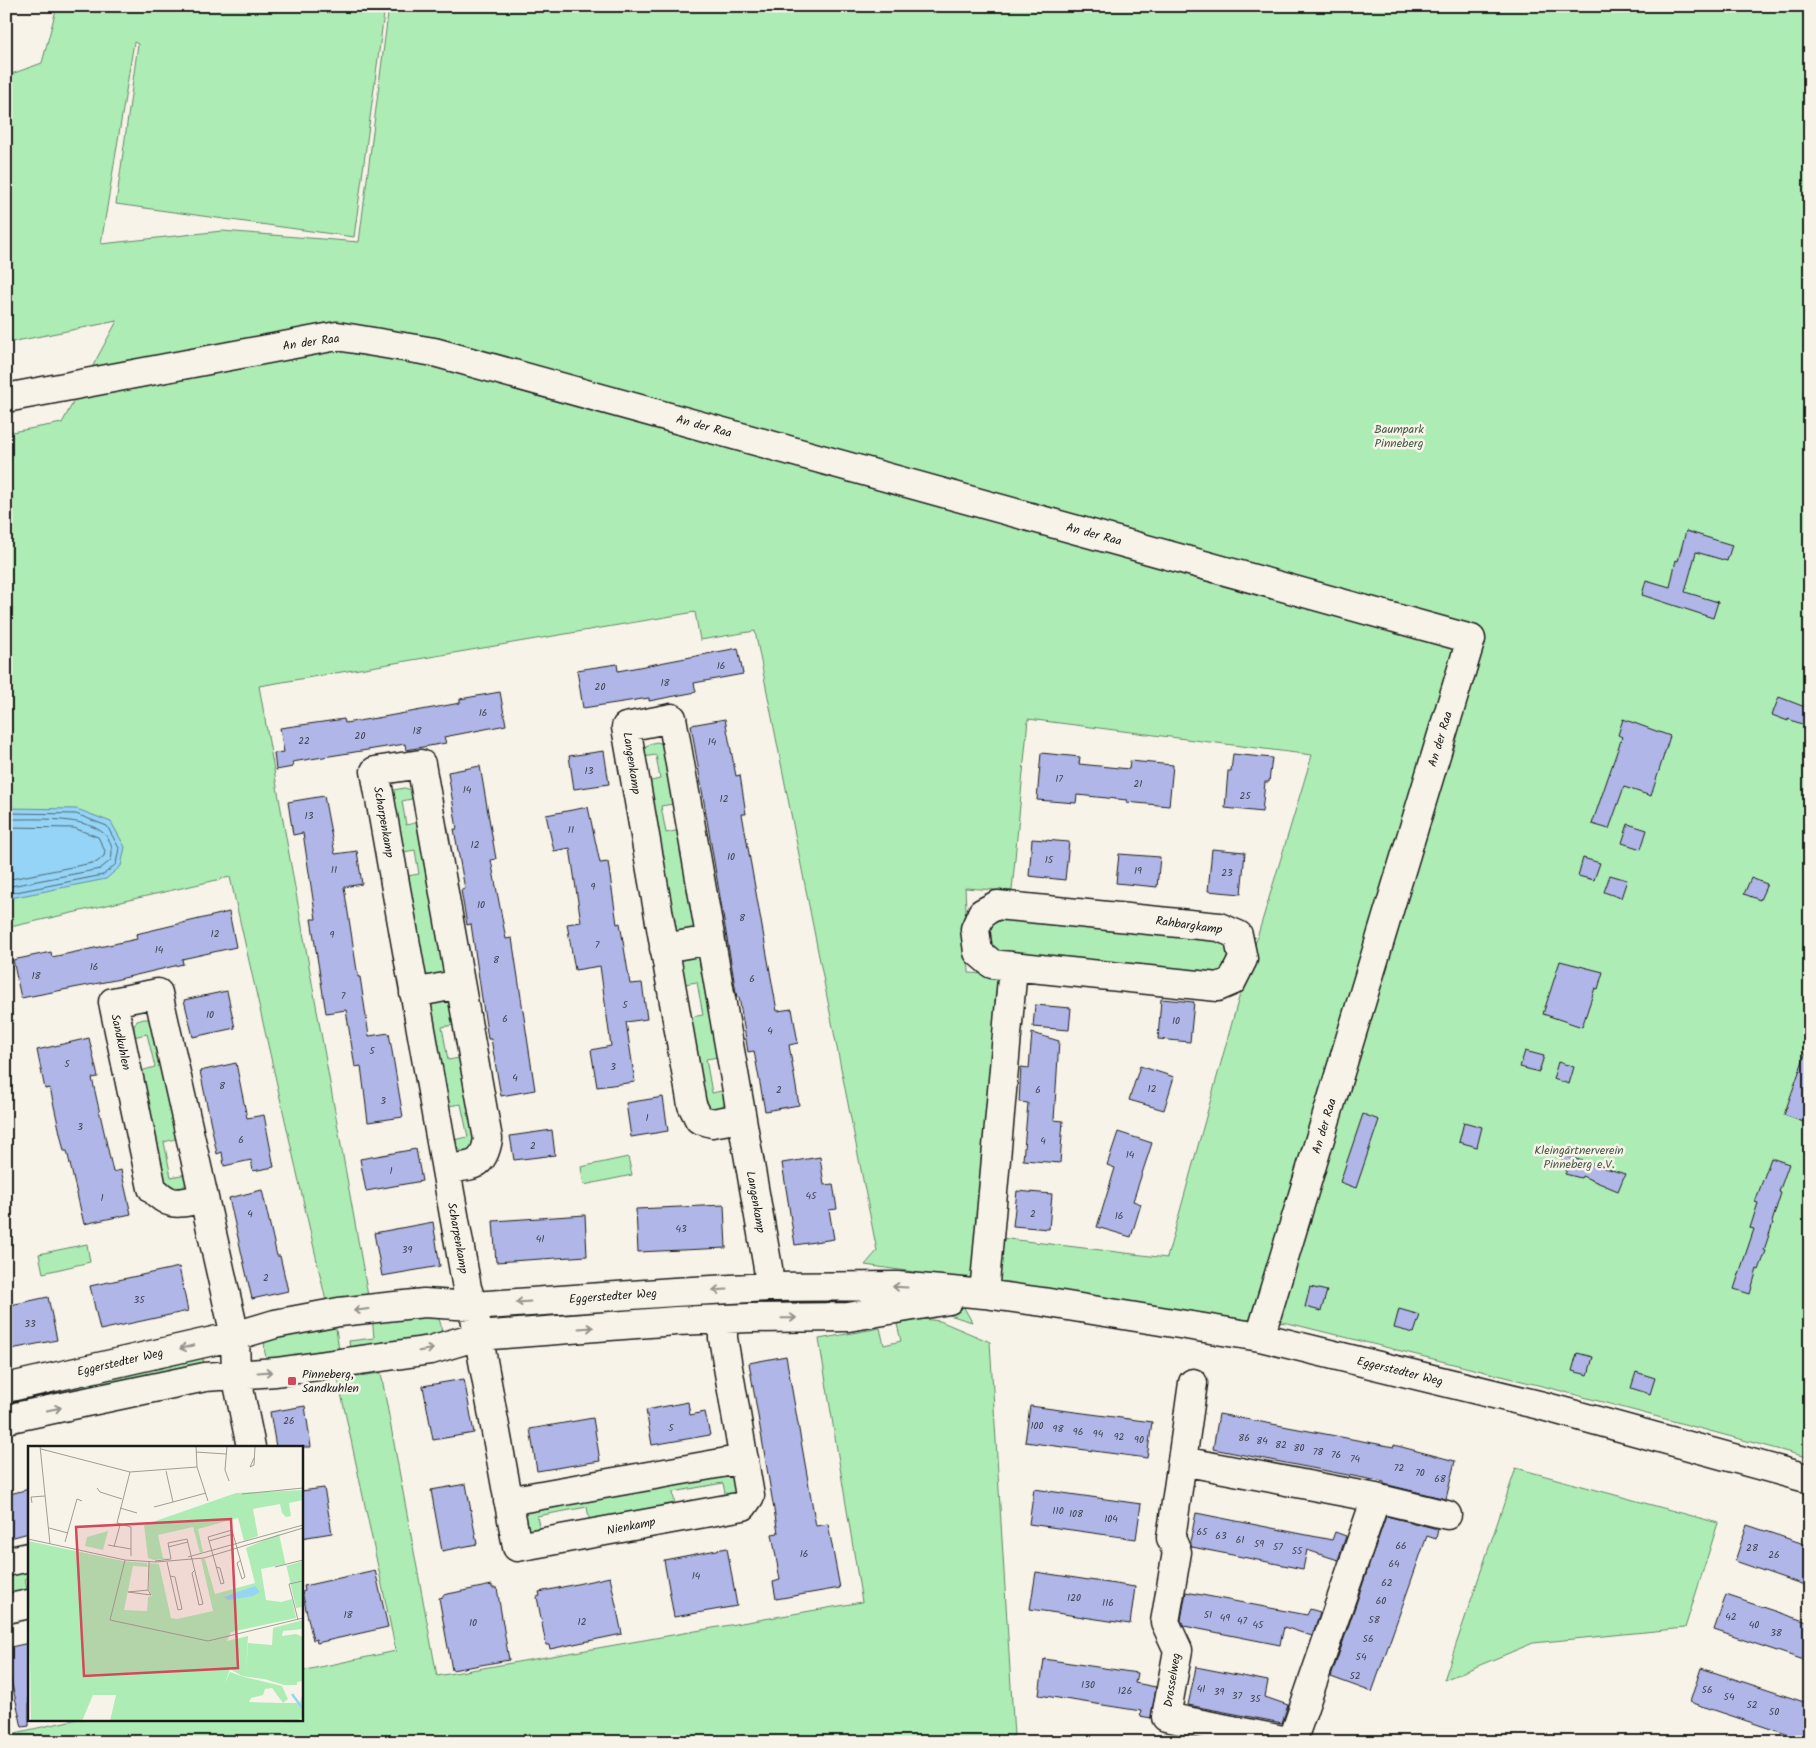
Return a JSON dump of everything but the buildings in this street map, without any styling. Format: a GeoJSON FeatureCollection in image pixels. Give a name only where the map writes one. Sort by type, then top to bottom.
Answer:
{"type":"FeatureCollection","features":[{"type":"Feature","properties":{"kind":"street","name":"An der Raa"},"geometry":{"type":"LineString","coordinates":[[6,398],[337,336],[434,352],[1470,639],[1260,1337]]}},
{"type":"Feature","properties":{"kind":"street","name":"Langenkamp"},"geometry":{"type":"LineString","coordinates":[[741,1118],[712,1122],[698,1119],[692,1105],[626,727],[672,718],[768,1268],[761,1288]]}},
{"type":"Feature","properties":{"kind":"street","name":"Scharpenkamp"},"geometry":{"type":"LineString","coordinates":[[446,1169],[476,1164],[485,1154],[488,1140],[421,764],[375,771],[467,1288],[473,1306]]}},
{"type":"Feature","properties":{"kind":"street","name":"Rahbargkamp"},"geometry":{"type":"LineString","coordinates":[[997,905],[1220,927],[1238,935],[1243,959],[1232,981],[1218,987],[1013,967],[992,964],[978,952],[975,929],[982,913],[997,905]]}},
{"type":"Feature","properties":{"kind":"street"},"geometry":{"type":"LineString","coordinates":[[664,948],[710,940]]}},
{"type":"Feature","properties":{"kind":"street"},"geometry":{"type":"LineString","coordinates":[[984,1294],[1013,967]]}},
{"type":"Feature","properties":{"kind":"street"},"geometry":{"type":"LineString","coordinates":[[414,992],[460,984]]}},
{"type":"Feature","properties":{"kind":"street","name":"Sandkuhlen"},"geometry":{"type":"LineString","coordinates":[[204,1198],[178,1203],[163,1200],[152,1188],[113,1002],[158,993],[235,1336]]}},
{"type":"Feature","properties":{"kind":"street","name":"Eggerstedter Weg"},"geometry":{"type":"LineString","coordinates":[[6,1388],[235,1336],[275,1324],[339,1312],[424,1302],[473,1306],[674,1292],[761,1288],[897,1286],[984,1294],[1043,1302],[1260,1337],[1539,1406],[1810,1479]]}},
{"type":"Feature","properties":{"kind":"street"},"geometry":{"type":"LineString","coordinates":[[754,1318],[761,1288]]}},
{"type":"Feature","properties":{"kind":"street","name":"Eggerstedter Weg"},"geometry":{"type":"LineString","coordinates":[[6,1419],[205,1377],[276,1372],[431,1350],[478,1336],[676,1321],[848,1317],[984,1294]]}},
{"type":"Feature","properties":{"kind":"street"},"geometry":{"type":"LineString","coordinates":[[473,1306],[478,1336]]}},
{"type":"Feature","properties":{"kind":"street","name":"Nienkamp"},"geometry":{"type":"LineString","coordinates":[[478,1336],[517,1547],[743,1506],[750,1496],[723,1338],[723,1320]]}},
{"type":"Feature","properties":{"kind":"street"},"geometry":{"type":"LineString","coordinates":[[235,1336],[236,1374],[251,1446]]}},
{"type":"Feature","properties":{"kind":"street","name":"Drosselweg"},"geometry":{"type":"LineString","coordinates":[[1193,1383],[1171,1538],[1177,1552],[1165,1622],[1178,1650],[1166,1717],[1292,1742],[1376,1498]]}},
{"type":"Feature","properties":{"kind":"street"},"geometry":{"type":"LineString","coordinates":[[508,1501],[744,1459]]}},
{"type":"Feature","properties":{"kind":"street"},"geometry":{"type":"LineString","coordinates":[[1182,1461],[1376,1498],[1447,1516]]}},
{"type":"Feature","properties":{"kind":"street"},"geometry":{"type":"LineString","coordinates":[[6,1562],[28,1557]]}},
{"type":"Feature","properties":{"kind":"street"},"geometry":{"type":"LineString","coordinates":[[6,1609],[28,1604]]}},
{"type":"Feature","properties":{"kind":"green space"},"geometry":{"type":"Polygon","coordinates":[[[57,6],[103,6],[104,10],[106,6],[385,6],[354,237],[116,204],[138,44],[134,42],[101,244],[222,231],[359,242],[389,6],[1810,6],[1810,1458],[1554,1389],[1288,1323],[1233,1319],[1005,1287],[996,1279],[1000,1238],[1167,1258],[1238,1001],[1312,755],[1028,719],[1012,891],[965,888],[969,973],[987,974],[998,980],[1002,992],[976,1281],[865,1265],[877,1251],[755,631],[700,640],[695,612],[259,686],[368,1296],[326,1301],[230,877],[6,928],[6,433],[62,423],[117,321],[6,343],[6,76],[42,63],[57,6]]]}},
{"type":"Feature","properties":{"kind":"green space"},"geometry":{"type":"Polygon","coordinates":[[[657,742],[665,745],[679,803],[661,806],[666,833],[684,829],[697,931],[673,934],[647,782],[660,779],[656,755],[643,757],[643,750],[649,744],[657,742]]]}},
{"type":"Feature","properties":{"kind":"green space"},"geometry":{"type":"Polygon","coordinates":[[[404,788],[412,790],[416,798],[402,801],[406,825],[424,821],[447,976],[422,979],[401,877],[419,874],[415,850],[397,853],[389,795],[394,790],[404,788]]]}},
{"type":"Feature","properties":{"kind":"green space"},"geometry":{"type":"Polygon","coordinates":[[[1000,916],[1225,939],[1232,960],[1220,976],[995,952],[988,932],[995,920],[1000,916]]]}},
{"type":"Feature","properties":{"kind":"green space"},"geometry":{"type":"Polygon","coordinates":[[[702,953],[725,1056],[706,1059],[712,1093],[726,1090],[726,1101],[718,1109],[703,1107],[684,1018],[703,1015],[697,982],[678,985],[677,958],[702,953]]]}},
{"type":"Feature","properties":{"kind":"green space"},"geometry":{"type":"Polygon","coordinates":[[[451,997],[460,1024],[442,1027],[448,1060],[466,1057],[480,1137],[473,1152],[460,1150],[453,1140],[468,1137],[461,1104],[442,1107],[428,1002],[451,997]]]}},
{"type":"Feature","properties":{"kind":"green space"},"geometry":{"type":"Polygon","coordinates":[[[150,1019],[182,1137],[164,1142],[171,1177],[186,1174],[185,1184],[177,1191],[163,1187],[137,1072],[155,1067],[147,1034],[133,1037],[134,1026],[137,1021],[150,1019]]]}},
{"type":"Feature","properties":{"kind":"green space"},"geometry":{"type":"Polygon","coordinates":[[[628,1157],[632,1175],[584,1185],[581,1167],[628,1157]]]}},
{"type":"Feature","properties":{"kind":"green space"},"geometry":{"type":"Polygon","coordinates":[[[87,1244],[90,1262],[43,1273],[39,1254],[87,1244]]]}},
{"type":"Feature","properties":{"kind":"green space"},"geometry":{"type":"Polygon","coordinates":[[[962,1304],[972,1322],[930,1309],[962,1304]]]}},
{"type":"Feature","properties":{"kind":"green space"},"geometry":{"type":"Polygon","coordinates":[[[434,1311],[441,1325],[440,1339],[351,1355],[349,1341],[374,1338],[372,1316],[434,1311]]]}},
{"type":"Feature","properties":{"kind":"green space"},"geometry":{"type":"Polygon","coordinates":[[[923,1319],[940,1321],[990,1342],[1014,1736],[990,1742],[6,1742],[6,1735],[74,1720],[302,1720],[302,1671],[396,1651],[338,1379],[381,1373],[437,1676],[862,1602],[819,1339],[880,1328],[884,1345],[901,1341],[897,1324],[923,1319]]]}},
{"type":"Feature","properties":{"kind":"green space"},"geometry":{"type":"Polygon","coordinates":[[[335,1321],[340,1358],[268,1362],[265,1351],[265,1339],[335,1321]]]}},
{"type":"Feature","properties":{"kind":"green space"},"geometry":{"type":"Polygon","coordinates":[[[200,1354],[204,1364],[6,1414],[6,1394],[200,1354]]]}},
{"type":"Feature","properties":{"kind":"green space"},"geometry":{"type":"Polygon","coordinates":[[[1516,1468],[1718,1523],[1685,1628],[1533,1643],[1444,1680],[1516,1468]]]}},
{"type":"Feature","properties":{"kind":"green space"},"geometry":{"type":"Polygon","coordinates":[[[732,1471],[737,1488],[734,1495],[726,1498],[723,1483],[673,1492],[675,1507],[590,1523],[587,1507],[537,1516],[540,1531],[530,1531],[525,1526],[523,1515],[525,1509],[732,1471]]]}},
{"type":"Feature","properties":{"kind":"green space"},"geometry":{"type":"Polygon","coordinates":[[[28,1565],[28,1578],[25,1579],[28,1594],[6,1597],[6,1570],[28,1565]]]}},
{"type":"Feature","properties":{"kind":"water"},"geometry":{"type":"Polygon","coordinates":[[[6,808],[77,809],[111,822],[125,847],[121,866],[106,879],[6,899],[6,808]]]}},
{"type":"Feature","properties":{"kind":"place","name":"Pinneberg, Sandkuhlen"},"geometry":{"type":"Point","coordinates":[292,1381]}},
{"type":"Feature","properties":{"kind":"park label","name":"Baumpark Pinneberg"},"geometry":{"type":"Point","coordinates":[1399,436]}},
{"type":"Feature","properties":{"kind":"park label","name":"Kleingärtnerverein Pinneberg e.V."},"geometry":{"type":"Point","coordinates":[1579,1157]}}]}
